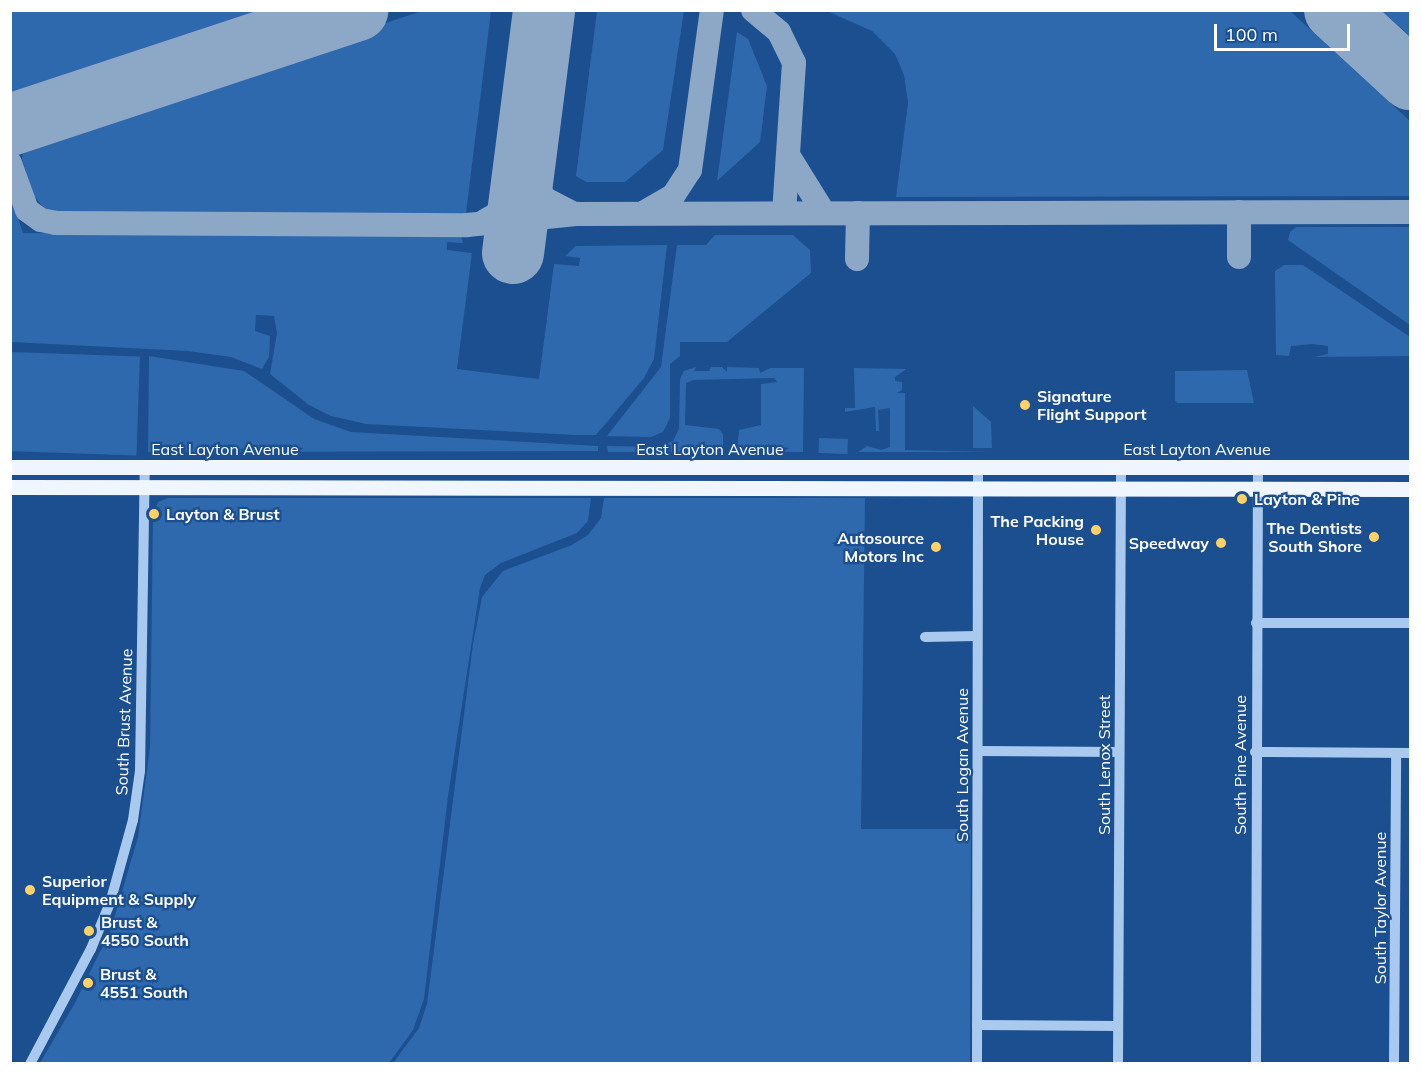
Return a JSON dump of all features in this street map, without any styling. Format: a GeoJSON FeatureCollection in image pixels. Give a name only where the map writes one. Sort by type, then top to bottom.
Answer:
{"type":"FeatureCollection","features":[{"type":"Feature","properties":{"kind":"main road","name":"East Layton Avenue"},"geometry":{"type":"LineString","coordinates":[[10,467],[1410,467]]}},
{"type":"Feature","properties":{"kind":"main road"},"geometry":{"type":"LineString","coordinates":[[10,486],[978,490],[1410,489]]}},
{"type":"Feature","properties":{"kind":"street","name":"South Lenox Street"},"geometry":{"type":"LineString","coordinates":[[1118,1064],[1121,466]]}},
{"type":"Feature","properties":{"kind":"street","name":"South Brust Avenue"},"geometry":{"type":"LineString","coordinates":[[30,1064],[91,949],[110,903],[133,820],[140,771],[145,467]]}},
{"type":"Feature","properties":{"kind":"street","name":"South Logan Avenue"},"geometry":{"type":"LineString","coordinates":[[976,1064],[978,467]]}},
{"type":"Feature","properties":{"kind":"street","name":"South Pine Avenue"},"geometry":{"type":"LineString","coordinates":[[1256,1064],[1255,752],[1258,467]]}},
{"type":"Feature","properties":{"kind":"street"},"geometry":{"type":"LineString","coordinates":[[1256,623],[1410,623]]}},
{"type":"Feature","properties":{"kind":"street"},"geometry":{"type":"LineString","coordinates":[[925,637],[977,636]]}},
{"type":"Feature","properties":{"kind":"street"},"geometry":{"type":"LineString","coordinates":[[978,751],[1119,752]]}},
{"type":"Feature","properties":{"kind":"street"},"geometry":{"type":"LineString","coordinates":[[1255,752],[1410,753]]}},
{"type":"Feature","properties":{"kind":"street","name":"South Taylor Avenue"},"geometry":{"type":"LineString","coordinates":[[1395,1064],[1396,753]]}},
{"type":"Feature","properties":{"kind":"street"},"geometry":{"type":"LineString","coordinates":[[977,1025],[1118,1026]]}},
{"type":"Feature","properties":{"kind":"shaded area"},"geometry":{"type":"Polygon","coordinates":[[[425,10],[491,11],[466,213],[61,213],[44,208],[34,196],[22,159],[24,149],[34,140],[425,10]]]}},
{"type":"Feature","properties":{"kind":"shaded area"},"geometry":{"type":"Polygon","coordinates":[[[10,11],[290,11],[20,100],[11,98],[10,11]]]}},
{"type":"Feature","properties":{"kind":"shaded area"},"geometry":{"type":"Polygon","coordinates":[[[597,11],[684,11],[663,150],[625,182],[586,182],[576,176],[597,11]]]}},
{"type":"Feature","properties":{"kind":"shaded area"},"geometry":{"type":"Polygon","coordinates":[[[827,11],[1290,11],[1410,121],[1410,196],[896,197],[908,102],[904,75],[895,54],[872,31],[827,11]]]}},
{"type":"Feature","properties":{"kind":"shaded area"},"geometry":{"type":"Polygon","coordinates":[[[1382,11],[1410,11],[1410,36],[1382,11]]]}},
{"type":"Feature","properties":{"kind":"shaded area"},"geometry":{"type":"Polygon","coordinates":[[[737,32],[748,39],[767,86],[760,142],[717,181],[737,32]]]}},
{"type":"Feature","properties":{"kind":"shaded area"},"geometry":{"type":"Polygon","coordinates":[[[11,196],[23,233],[461,236],[463,243],[447,242],[447,250],[472,253],[457,369],[539,379],[554,264],[579,266],[580,258],[565,256],[576,246],[667,245],[654,359],[644,378],[596,435],[575,435],[366,424],[331,416],[309,405],[270,374],[277,333],[274,316],[256,315],[255,331],[270,336],[269,357],[262,369],[231,357],[188,351],[11,342],[11,196]]]}},
{"type":"Feature","properties":{"kind":"shaded area"},"geometry":{"type":"Polygon","coordinates":[[[1296,227],[1410,227],[1410,325],[1288,240],[1290,232],[1296,227]]]}},
{"type":"Feature","properties":{"kind":"shaded area"},"geometry":{"type":"Polygon","coordinates":[[[715,235],[793,235],[810,250],[811,273],[727,342],[680,342],[680,356],[670,364],[670,418],[663,432],[651,437],[607,436],[661,367],[677,245],[706,245],[715,235]]]}},
{"type":"Feature","properties":{"kind":"shaded area"},"geometry":{"type":"Polygon","coordinates":[[[1284,265],[1303,265],[1410,337],[1410,356],[1314,357],[1328,354],[1328,346],[1312,344],[1291,346],[1289,356],[1276,355],[1275,271],[1284,265]]]}},
{"type":"Feature","properties":{"kind":"shaded area"},"geometry":{"type":"Polygon","coordinates":[[[11,352],[140,357],[136,455],[10,451],[11,352]]]}},
{"type":"Feature","properties":{"kind":"shaded area"},"geometry":{"type":"Polygon","coordinates":[[[149,356],[244,371],[314,419],[351,432],[598,446],[598,451],[148,452],[149,356]]]}},
{"type":"Feature","properties":{"kind":"shaded area"},"geometry":{"type":"Polygon","coordinates":[[[696,367],[694,371],[709,371],[711,367],[722,367],[727,372],[727,367],[759,368],[760,373],[770,368],[804,368],[803,452],[737,452],[739,430],[761,425],[761,384],[777,382],[774,378],[693,380],[686,383],[685,425],[719,429],[723,434],[723,452],[608,452],[607,446],[658,447],[673,441],[679,429],[680,379],[684,371],[696,367]]]}},
{"type":"Feature","properties":{"kind":"shaded area"},"geometry":{"type":"Polygon","coordinates":[[[854,368],[906,369],[895,377],[895,381],[902,382],[902,390],[896,393],[905,393],[905,450],[992,452],[858,452],[867,446],[881,450],[890,447],[890,408],[878,410],[879,431],[876,431],[875,407],[845,412],[845,408],[855,408],[854,368]]]}},
{"type":"Feature","properties":{"kind":"shaded area"},"geometry":{"type":"Polygon","coordinates":[[[1247,370],[1254,403],[1177,403],[1175,400],[1175,371],[1247,370]]]}},
{"type":"Feature","properties":{"kind":"shaded area"},"geometry":{"type":"Polygon","coordinates":[[[973,406],[991,422],[992,448],[973,448],[973,406]]]}},
{"type":"Feature","properties":{"kind":"shaded area"},"geometry":{"type":"Polygon","coordinates":[[[819,438],[848,439],[847,454],[818,453],[819,438]]]}},
{"type":"Feature","properties":{"kind":"shaded area"},"geometry":{"type":"Polygon","coordinates":[[[168,498],[591,498],[588,521],[577,533],[501,563],[485,575],[480,588],[448,796],[424,999],[413,1030],[389,1063],[40,1063],[75,1003],[111,929],[138,837],[150,748],[153,515],[158,502],[168,498]]]}},
{"type":"Feature","properties":{"kind":"shaded area"},"geometry":{"type":"Polygon","coordinates":[[[604,498],[865,498],[861,829],[971,829],[970,1063],[393,1063],[419,1028],[427,1004],[473,644],[482,597],[503,571],[572,545],[588,535],[601,518],[604,498]]]}},
{"type":"Feature","properties":{"kind":"taxiway"},"geometry":{"type":"LineString","coordinates":[[645,212],[673,196],[690,170],[712,10]]}},
{"type":"Feature","properties":{"kind":"taxiway"},"geometry":{"type":"LineString","coordinates":[[753,10],[779,32],[794,63],[784,213]]}},
{"type":"Feature","properties":{"kind":"taxiway"},"geometry":{"type":"LineString","coordinates":[[536,74],[528,172],[545,199],[573,213]]}},
{"type":"Feature","properties":{"kind":"taxiway"},"geometry":{"type":"LineString","coordinates":[[10,140],[26,120]]}},
{"type":"Feature","properties":{"kind":"taxiway"},"geometry":{"type":"LineString","coordinates":[[788,155],[824,213]]}},
{"type":"Feature","properties":{"kind":"taxiway"},"geometry":{"type":"LineString","coordinates":[[485,221],[502,211],[514,197],[524,161]]}},
{"type":"Feature","properties":{"kind":"taxiway"},"geometry":{"type":"LineString","coordinates":[[10,163],[27,210],[41,220],[56,223],[467,225],[578,214],[1410,212]]}},
{"type":"Feature","properties":{"kind":"taxiway"},"geometry":{"type":"LineString","coordinates":[[1239,212],[1239,257]]}},
{"type":"Feature","properties":{"kind":"taxiway"},"geometry":{"type":"LineString","coordinates":[[857,259],[858,213]]}},
{"type":"Feature","properties":{"kind":"runway"},"geometry":{"type":"LineString","coordinates":[[10,125],[357,10]]}},
{"type":"Feature","properties":{"kind":"runway"},"geometry":{"type":"LineString","coordinates":[[513,253],[544,10]]}},
{"type":"Feature","properties":{"kind":"runway"},"geometry":{"type":"LineString","coordinates":[[1335,10],[1410,79]]}},
{"type":"Feature","properties":{"kind":"place","name":"Signature Flight Support"},"geometry":{"type":"Point","coordinates":[1025,405]}},
{"type":"Feature","properties":{"kind":"place","name":"Layton & Pine"},"geometry":{"type":"Point","coordinates":[1242,499]}},
{"type":"Feature","properties":{"kind":"place","name":"Layton & Brust"},"geometry":{"type":"Point","coordinates":[154,514]}},
{"type":"Feature","properties":{"kind":"place","name":"The Packing House"},"geometry":{"type":"Point","coordinates":[1096,530]}},
{"type":"Feature","properties":{"kind":"place","name":"The Dentists South Shore"},"geometry":{"type":"Point","coordinates":[1374,537]}},
{"type":"Feature","properties":{"kind":"place","name":"Speedway"},"geometry":{"type":"Point","coordinates":[1221,543]}},
{"type":"Feature","properties":{"kind":"place","name":"Autosource Motors Inc"},"geometry":{"type":"Point","coordinates":[936,547]}},
{"type":"Feature","properties":{"kind":"place","name":"Superior Equipment & Supply"},"geometry":{"type":"Point","coordinates":[30,890]}},
{"type":"Feature","properties":{"kind":"place","name":"Brust & 4550 South"},"geometry":{"type":"Point","coordinates":[89,931]}},
{"type":"Feature","properties":{"kind":"place","name":"Brust & 4551 South"},"geometry":{"type":"Point","coordinates":[88,983]}}]}
